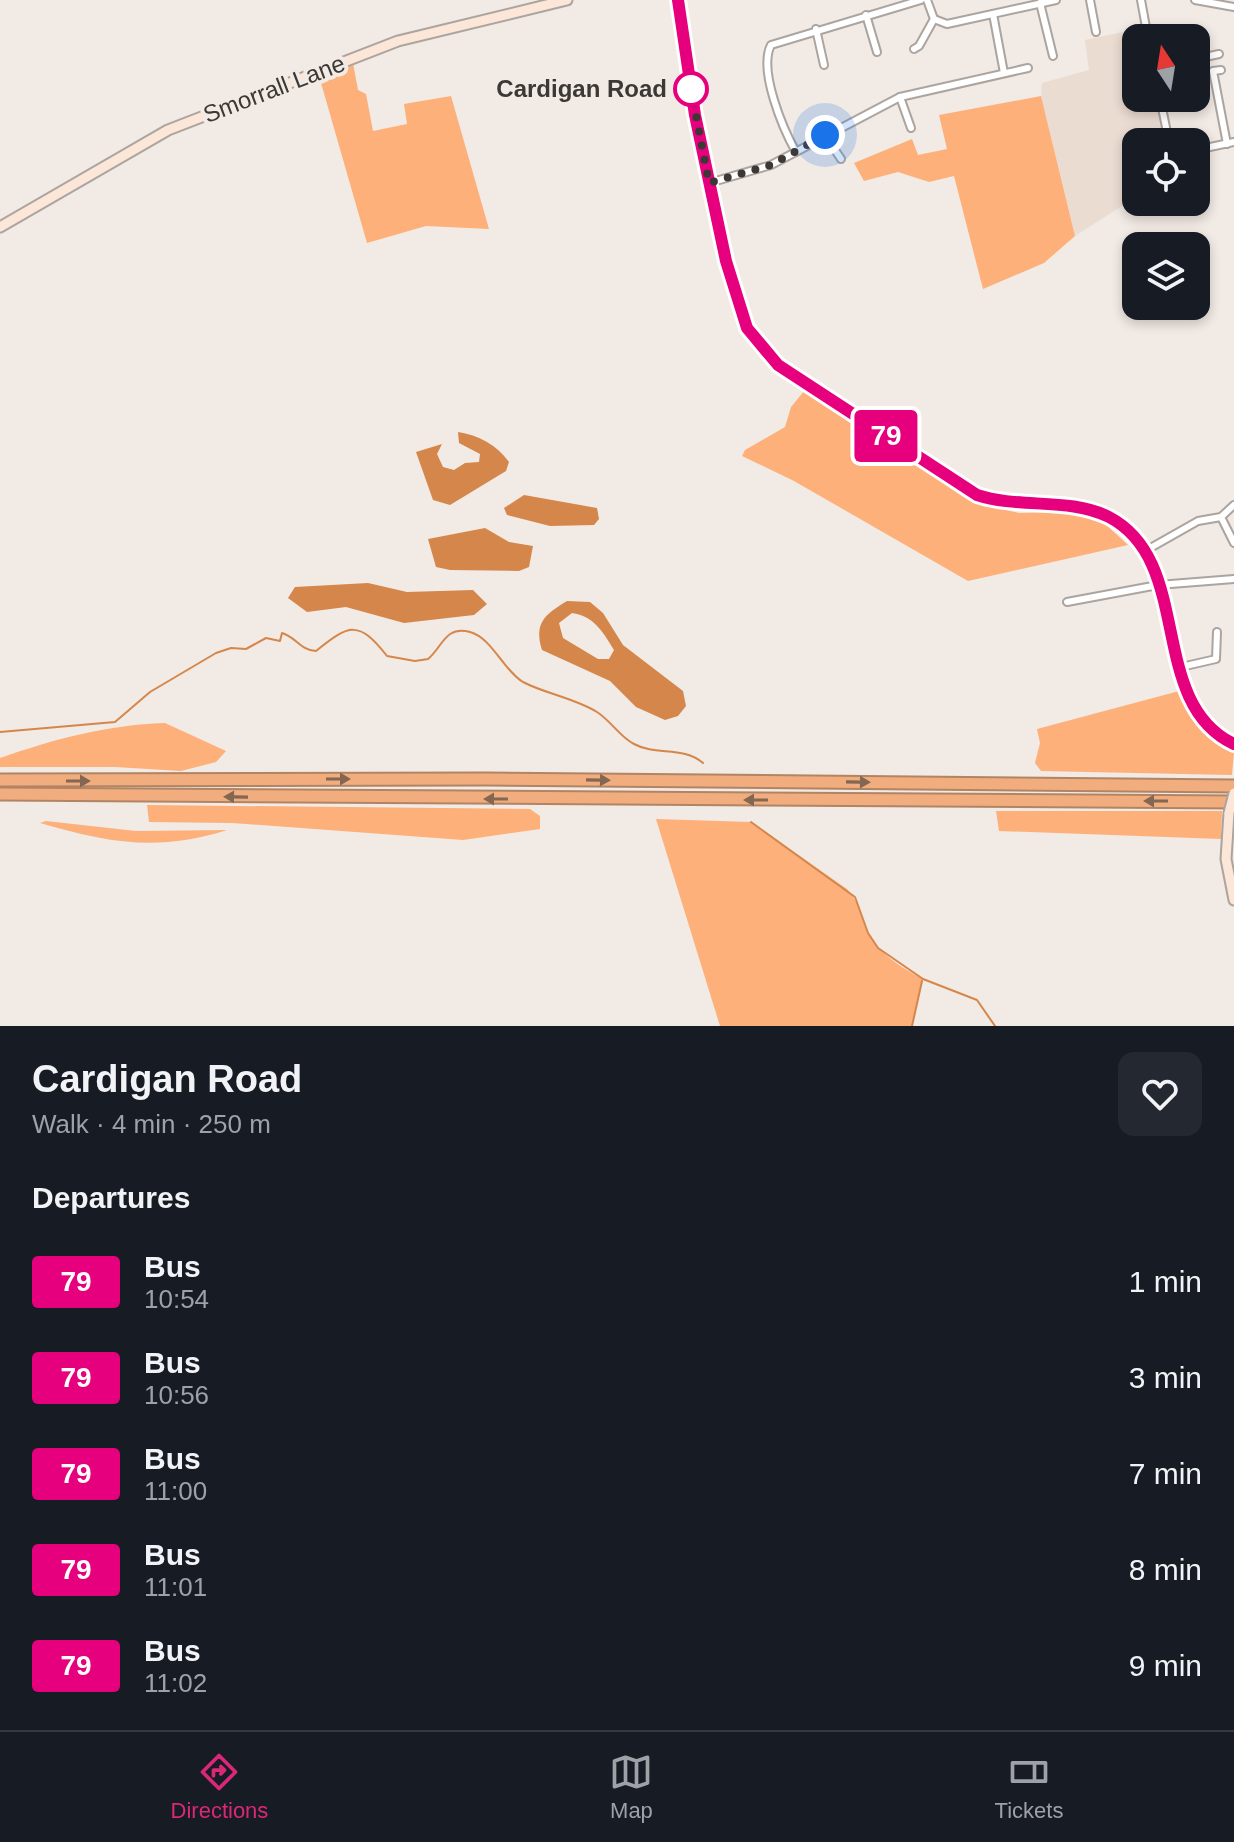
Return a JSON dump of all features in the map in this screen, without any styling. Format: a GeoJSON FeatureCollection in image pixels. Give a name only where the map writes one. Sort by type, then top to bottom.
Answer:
{"type":"FeatureCollection","features":[{"type":"Feature","properties":{"kind":"highway"},"geometry":{"type":"LineString","coordinates":[[0,780],[486,779],[1234,786]]}},
{"type":"Feature","properties":{"kind":"highway"},"geometry":{"type":"LineString","coordinates":[[0,794],[1232,807]]}},
{"type":"Feature","properties":{"kind":"street","name":"Smorrall Lane"},"geometry":{"type":"LineString","coordinates":[[0,227],[168,130],[398,41],[567,0]]}},
{"type":"Feature","properties":{"kind":"street"},"geometry":{"type":"LineString","coordinates":[[678,0],[709,183],[747,328],[778,365],[977,495],[1000,503],[1079,508],[1099,513],[1128,530],[1145,551],[1181,667],[1200,715],[1217,734],[1234,744]]}},
{"type":"Feature","properties":{"kind":"street"},"geometry":{"type":"LineString","coordinates":[[796,152],[779,122],[767,53],[776,41],[924,0],[934,19],[947,24],[1056,0]]}},
{"type":"Feature","properties":{"kind":"street"},"geometry":{"type":"LineString","coordinates":[[1090,0],[1096,32]]}},
{"type":"Feature","properties":{"kind":"street"},"geometry":{"type":"LineString","coordinates":[[1141,0],[1145,24]]}},
{"type":"Feature","properties":{"kind":"street"},"geometry":{"type":"LineString","coordinates":[[1195,0],[1234,7]]}},
{"type":"Feature","properties":{"kind":"street"},"geometry":{"type":"LineString","coordinates":[[1040,3],[1052,52],[1061,44]]}},
{"type":"Feature","properties":{"kind":"street"},"geometry":{"type":"LineString","coordinates":[[993,14],[1004,73]]}},
{"type":"Feature","properties":{"kind":"street"},"geometry":{"type":"LineString","coordinates":[[866,15],[877,52]]}},
{"type":"Feature","properties":{"kind":"street"},"geometry":{"type":"LineString","coordinates":[[914,49],[919,46],[934,19]]}},
{"type":"Feature","properties":{"kind":"street"},"geometry":{"type":"LineString","coordinates":[[816,29],[824,65]]}},
{"type":"Feature","properties":{"kind":"street"},"geometry":{"type":"LineString","coordinates":[[1210,55],[1219,54]]}},
{"type":"Feature","properties":{"kind":"street"},"geometry":{"type":"LineString","coordinates":[[709,183],[744,176],[900,97],[1028,68]]}},
{"type":"Feature","properties":{"kind":"street"},"geometry":{"type":"LineString","coordinates":[[1210,147],[1230,143],[1213,71],[1221,70]]}},
{"type":"Feature","properties":{"kind":"street"},"geometry":{"type":"LineString","coordinates":[[900,97],[911,129]]}},
{"type":"Feature","properties":{"kind":"street"},"geometry":{"type":"LineString","coordinates":[[825,135],[841,159]]}},
{"type":"Feature","properties":{"kind":"street"},"geometry":{"type":"LineString","coordinates":[[1145,551],[1198,521],[1221,517],[1234,505]]}},
{"type":"Feature","properties":{"kind":"street"},"geometry":{"type":"LineString","coordinates":[[1221,517],[1234,543]]}},
{"type":"Feature","properties":{"kind":"street"},"geometry":{"type":"LineString","coordinates":[[1067,602],[1158,585],[1234,579]]}},
{"type":"Feature","properties":{"kind":"street"},"geometry":{"type":"LineString","coordinates":[[1181,667],[1216,659],[1217,632]]}},
{"type":"Feature","properties":{"kind":"street"},"geometry":{"type":"LineString","coordinates":[[1234,793],[1226,835],[1226,859],[1234,900]]}},
{"type":"Feature","properties":{"kind":"shaded area"},"geometry":{"type":"Polygon","coordinates":[[[1122,32],[1122,112],[1159,112],[1162,128],[1122,128],[1122,206],[1075,236],[1041,96],[1042,83],[1089,70],[1085,40],[1122,32]]]}},
{"type":"Feature","properties":{"kind":"shaded area"},"geometry":{"type":"Polygon","coordinates":[[[353,63],[358,90],[366,94],[373,131],[407,124],[404,104],[451,96],[489,229],[426,226],[367,243],[319,76],[353,63]]]}},
{"type":"Feature","properties":{"kind":"shaded area"},"geometry":{"type":"Polygon","coordinates":[[[1041,96],[1075,236],[1044,263],[983,289],[954,176],[929,182],[898,172],[864,181],[854,163],[912,139],[918,155],[947,149],[939,115],[1041,96]]]}},
{"type":"Feature","properties":{"kind":"shaded area"},"geometry":{"type":"Polygon","coordinates":[[[805,390],[976,503],[1019,513],[1069,512],[1102,521],[1128,545],[968,581],[794,481],[742,456],[745,450],[785,427],[791,407],[805,390]]]}},
{"type":"Feature","properties":{"kind":"shaded area"},"geometry":{"type":"Polygon","coordinates":[[[458,432],[486,442],[509,462],[506,471],[450,505],[433,500],[416,452],[442,444],[437,454],[443,467],[454,470],[465,463],[479,462],[480,454],[459,443],[458,432]]]}},
{"type":"Feature","properties":{"kind":"shaded area"},"geometry":{"type":"Polygon","coordinates":[[[524,495],[597,508],[599,519],[594,525],[550,526],[507,515],[504,508],[524,495]]]}},
{"type":"Feature","properties":{"kind":"shaded area"},"geometry":{"type":"Polygon","coordinates":[[[485,528],[509,542],[533,546],[529,567],[519,571],[436,567],[428,539],[485,528]]]}},
{"type":"Feature","properties":{"kind":"shaded area"},"geometry":{"type":"Polygon","coordinates":[[[368,583],[407,592],[473,590],[487,604],[474,615],[404,623],[346,607],[307,612],[288,598],[295,587],[368,583]]]}},
{"type":"Feature","properties":{"kind":"shaded area"},"geometry":{"type":"Polygon","coordinates":[[[567,601],[590,602],[603,613],[623,645],[683,691],[686,706],[678,716],[665,720],[636,707],[610,681],[542,650],[540,626],[567,601]],[[572,613],[559,623],[563,638],[598,659],[609,659],[614,650],[606,637],[592,621],[572,613]]]}},
{"type":"Feature","properties":{"kind":"shaded area"},"geometry":{"type":"Polygon","coordinates":[[[1183,690],[1195,720],[1234,752],[1232,775],[1041,771],[1035,763],[1040,743],[1037,729],[1183,690]]]}},
{"type":"Feature","properties":{"kind":"shaded area"},"geometry":{"type":"Polygon","coordinates":[[[165,723],[226,751],[216,762],[181,771],[115,767],[0,767],[0,758],[61,739],[101,730],[165,723]]]}},
{"type":"Feature","properties":{"kind":"shaded area"},"geometry":{"type":"Polygon","coordinates":[[[147,805],[530,809],[540,816],[540,829],[463,840],[232,823],[149,822],[147,805]]]}},
{"type":"Feature","properties":{"kind":"shaded area"},"geometry":{"type":"Polygon","coordinates":[[[996,811],[1222,811],[1221,839],[999,831],[996,811]]]}},
{"type":"Feature","properties":{"kind":"shaded area"},"geometry":{"type":"Polygon","coordinates":[[[656,819],[751,822],[847,889],[876,945],[898,964],[923,979],[912,1026],[720,1026],[656,819]]]}},
{"type":"Feature","properties":{"kind":"shaded area"},"geometry":{"type":"Polygon","coordinates":[[[46,821],[136,831],[227,830],[178,841],[134,842],[89,836],[40,823],[46,821]]]}},
{"type":"Feature","properties":{"kind":"waterway"},"geometry":{"type":"LineString","coordinates":[[0,732],[115,722],[150,692],[216,653],[231,648],[246,649],[266,638],[280,641],[282,633],[316,651],[337,635],[346,631],[361,631],[387,656],[415,661],[428,659],[449,635],[462,631],[478,635],[523,682],[597,712],[634,744],[651,750],[687,755],[703,763]]}},
{"type":"Feature","properties":{"kind":"waterway"},"geometry":{"type":"LineString","coordinates":[[751,822],[855,897],[868,933],[878,948],[923,979],[977,1000],[995,1026]]}},
{"type":"Feature","properties":{"kind":"waterway"},"geometry":{"type":"LineString","coordinates":[[912,1026],[922,981]]}},
{"type":"Feature","properties":{"kind":"bus line","name":"79"},"geometry":{"type":"LineString","coordinates":[[678,0],[695,115],[726,261],[753,339],[778,365],[977,495],[1000,503],[1089,510],[1110,518],[1128,530],[1140,543],[1154,571],[1189,695],[1206,723],[1234,744]]}},
{"type":"Feature","properties":{"kind":"place","name":"Cardigan Road"},"geometry":{"type":"Point","coordinates":[691,89]}},
{"type":"Feature","properties":{"kind":"route"},"geometry":{"type":"LineString","coordinates":[[691,89],[709,183],[744,176],[771,165],[825,135]]}}]}
